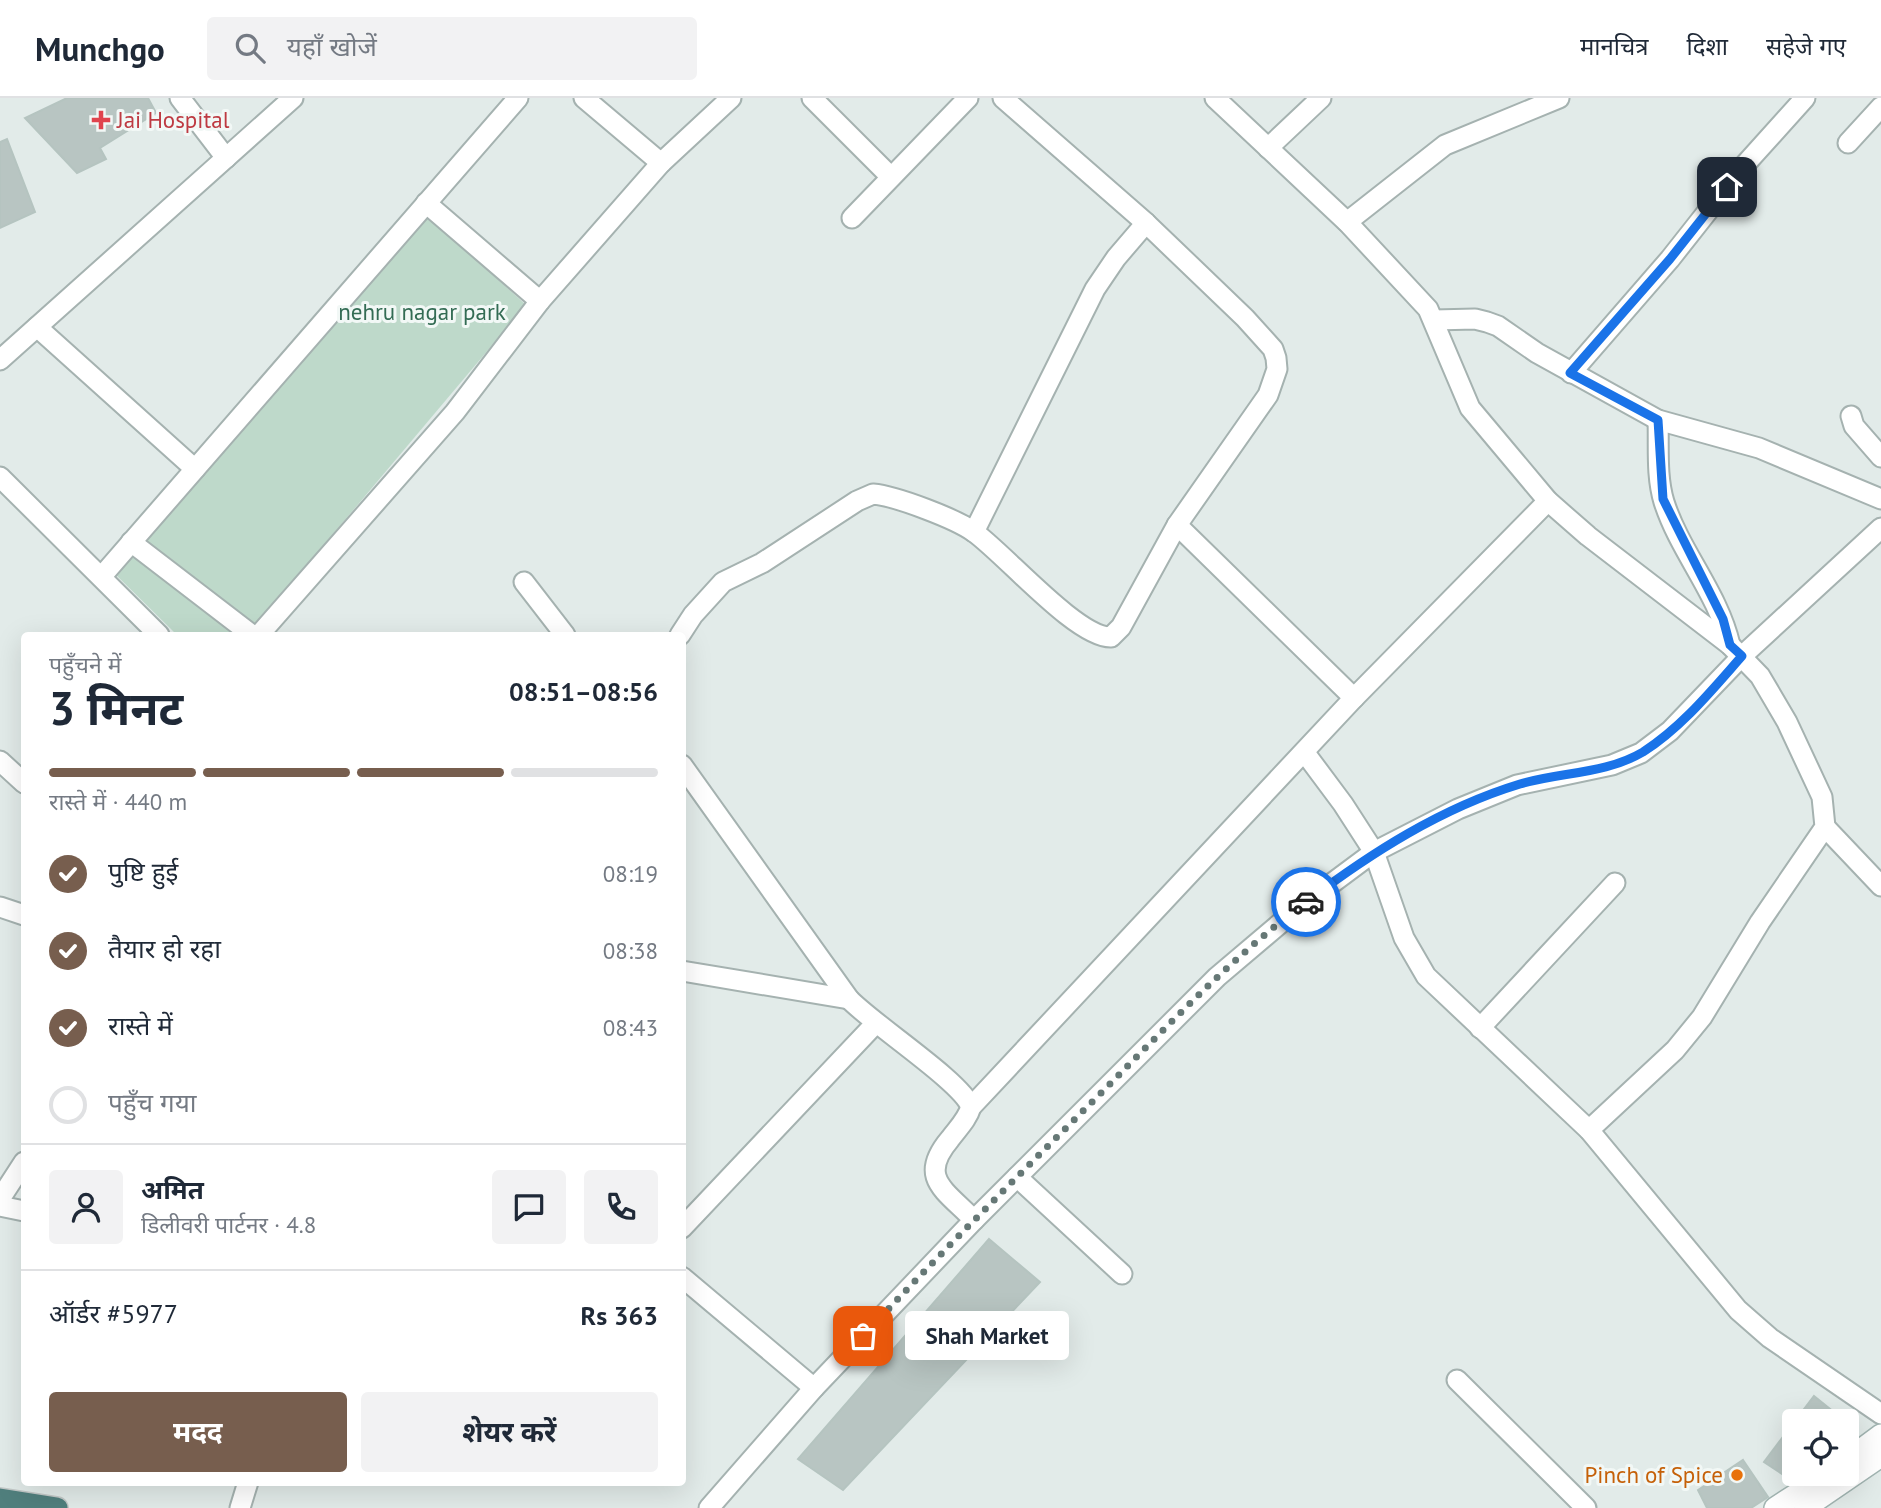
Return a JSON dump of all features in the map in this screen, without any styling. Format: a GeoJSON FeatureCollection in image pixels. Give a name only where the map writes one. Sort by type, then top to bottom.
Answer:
{"type":"FeatureCollection","features":[{"type":"Feature","properties":{"kind":"highway"},"geometry":{"type":"LineString","coordinates":[[0,1499],[57,1508]]}},
{"type":"Feature","properties":{"kind":"main road"},"geometry":{"type":"LineString","coordinates":[[1859,1451],[1881,1435]]}},
{"type":"Feature","properties":{"kind":"main road"},"geometry":{"type":"LineString","coordinates":[[1805,1508],[1881,1456]]}},
{"type":"Feature","properties":{"kind":"main road"},"geometry":{"type":"LineString","coordinates":[[1775,1508],[1809,1486]]}},
{"type":"Feature","properties":{"kind":"street"},"geometry":{"type":"LineString","coordinates":[[180,98],[226,158]]}},
{"type":"Feature","properties":{"kind":"street"},"geometry":{"type":"LineString","coordinates":[[0,360],[293,98]]}},
{"type":"Feature","properties":{"kind":"street"},"geometry":{"type":"LineString","coordinates":[[102,576],[518,98]]}},
{"type":"Feature","properties":{"kind":"street"},"geometry":{"type":"LineString","coordinates":[[584,98],[660,163]]}},
{"type":"Feature","properties":{"kind":"street"},"geometry":{"type":"LineString","coordinates":[[261,632],[455,412],[540,301],[660,163],[731,98]]}},
{"type":"Feature","properties":{"kind":"street"},"geometry":{"type":"LineString","coordinates":[[812,98],[891,177]]}},
{"type":"Feature","properties":{"kind":"street"},"geometry":{"type":"LineString","coordinates":[[852,218],[968,98]]}},
{"type":"Feature","properties":{"kind":"street"},"geometry":{"type":"LineString","coordinates":[[682,632],[693,615],[723,582],[762,564],[866,496],[878,495],[957,522],[974,532],[1065,613],[1100,636],[1111,637],[1121,627],[1177,525],[1268,395],[1277,369],[1273,349],[1245,318],[1146,223],[1003,98]]}},
{"type":"Feature","properties":{"kind":"street"},"geometry":{"type":"LineString","coordinates":[[1268,148],[1321,98]]}},
{"type":"Feature","properties":{"kind":"street"},"geometry":{"type":"LineString","coordinates":[[1346,222],[1445,145],[1559,98]]}},
{"type":"Feature","properties":{"kind":"street"},"geometry":{"type":"LineString","coordinates":[[1570,373],[1670,259],[1741,169],[1805,98]]}},
{"type":"Feature","properties":{"kind":"street"},"geometry":{"type":"LineString","coordinates":[[1219,99],[1346,222],[1410,289],[1434,320],[1470,408],[1548,501],[1588,536],[1736,651],[1760,676],[1787,722],[1822,797],[1825,827],[1881,886]]}},
{"type":"Feature","properties":{"kind":"street"},"geometry":{"type":"LineString","coordinates":[[1847,144],[1881,107]]}},
{"type":"Feature","properties":{"kind":"street"},"geometry":{"type":"LineString","coordinates":[[426,203],[540,301]]}},
{"type":"Feature","properties":{"kind":"street"},"geometry":{"type":"LineString","coordinates":[[974,532],[1095,289],[1116,258],[1146,223]]}},
{"type":"Feature","properties":{"kind":"street"},"geometry":{"type":"LineString","coordinates":[[1434,320],[1475,319],[1487,322],[1570,373],[1658,420],[1759,448],[1881,499]]}},
{"type":"Feature","properties":{"kind":"street"},"geometry":{"type":"LineString","coordinates":[[37,327],[195,469]]}},
{"type":"Feature","properties":{"kind":"street"},"geometry":{"type":"LineString","coordinates":[[1851,416],[1854,426],[1881,457]]}},
{"type":"Feature","properties":{"kind":"street"},"geometry":{"type":"LineString","coordinates":[[1658,420],[1663,499],[1723,619],[1736,651]]}},
{"type":"Feature","properties":{"kind":"street"},"geometry":{"type":"LineString","coordinates":[[0,477],[156,632]]}},
{"type":"Feature","properties":{"kind":"street"},"geometry":{"type":"LineString","coordinates":[[974,1220],[940,1185],[935,1178],[933,1165],[939,1152],[968,1117],[971,1107],[1354,698],[1548,501]]}},
{"type":"Feature","properties":{"kind":"street"},"geometry":{"type":"LineString","coordinates":[[1177,525],[1354,698]]}},
{"type":"Feature","properties":{"kind":"street"},"geometry":{"type":"LineString","coordinates":[[709,1508],[814,1388],[974,1220],[1227,968],[1296,910],[1374,852],[1495,793],[1534,780],[1612,765],[1641,753],[1670,731],[1736,651],[1881,528]]}},
{"type":"Feature","properties":{"kind":"street"},"geometry":{"type":"LineString","coordinates":[[131,542],[248,632]]}},
{"type":"Feature","properties":{"kind":"street"},"geometry":{"type":"LineString","coordinates":[[524,582],[563,632]]}},
{"type":"Feature","properties":{"kind":"street"},"geometry":{"type":"LineString","coordinates":[[1305,753],[1374,852],[1404,938],[1426,976],[1589,1130],[1738,1310],[1770,1338],[1881,1414]]}},
{"type":"Feature","properties":{"kind":"street"},"geometry":{"type":"LineString","coordinates":[[0,761],[21,780]]}},
{"type":"Feature","properties":{"kind":"street"},"geometry":{"type":"LineString","coordinates":[[686,771],[849,999],[875,1024],[958,1088],[971,1107]]}},
{"type":"Feature","properties":{"kind":"street"},"geometry":{"type":"LineString","coordinates":[[1589,1130],[1675,1050],[1702,1017],[1760,922],[1825,827]]}},
{"type":"Feature","properties":{"kind":"street"},"geometry":{"type":"LineString","coordinates":[[1480,1028],[1615,883]]}},
{"type":"Feature","properties":{"kind":"street"},"geometry":{"type":"LineString","coordinates":[[0,907],[21,914]]}},
{"type":"Feature","properties":{"kind":"street"},"geometry":{"type":"LineString","coordinates":[[686,972],[849,999]]}},
{"type":"Feature","properties":{"kind":"street"},"geometry":{"type":"LineString","coordinates":[[686,1224],[875,1024]]}},
{"type":"Feature","properties":{"kind":"street"},"geometry":{"type":"LineString","coordinates":[[0,1199],[21,1167]]}},
{"type":"Feature","properties":{"kind":"street"},"geometry":{"type":"LineString","coordinates":[[1017,1177],[1122,1274]]}},
{"type":"Feature","properties":{"kind":"street"},"geometry":{"type":"LineString","coordinates":[[0,1206],[21,1210]]}},
{"type":"Feature","properties":{"kind":"street"},"geometry":{"type":"LineString","coordinates":[[686,1280],[814,1388]]}},
{"type":"Feature","properties":{"kind":"street"},"geometry":{"type":"LineString","coordinates":[[1457,1380],[1586,1508]]}},
{"type":"Feature","properties":{"kind":"street"},"geometry":{"type":"LineString","coordinates":[[240,1508],[247,1486]]}},
{"type":"Feature","properties":{"kind":"green space","name":"nehru nagar park"},"geometry":{"type":"Polygon","coordinates":[[[415,204],[526,305],[251,632],[174,632],[110,569],[415,204]]]}},
{"type":"Feature","properties":{"kind":"building"},"geometry":{"type":"Polygon","coordinates":[[[67,98],[148,98],[156,113],[100,148],[106,159],[77,173],[25,118],[67,98]]]}},
{"type":"Feature","properties":{"kind":"building"},"geometry":{"type":"Polygon","coordinates":[[[7,139],[35,212],[0,228],[0,142],[7,139]]]}},
{"type":"Feature","properties":{"kind":"building"},"geometry":{"type":"Polygon","coordinates":[[[989,1239],[1040,1282],[843,1490],[798,1459],[989,1239]]]}},
{"type":"Feature","properties":{"kind":"building"},"geometry":{"type":"Polygon","coordinates":[[[1814,1396],[1830,1409],[1804,1409],[1814,1396]]]}},
{"type":"Feature","properties":{"kind":"building"},"geometry":{"type":"Polygon","coordinates":[[[1782,1438],[1782,1474],[1764,1462],[1782,1438]]]}},
{"type":"Feature","properties":{"kind":"building","name":"Pinch of Spice"},"geometry":{"type":"Polygon","coordinates":[[[1743,1460],[1768,1497],[1751,1508],[1707,1508],[1698,1490],[1743,1460]]]}},
{"type":"Feature","properties":{"kind":"way so far"},"geometry":{"type":"LineString","coordinates":[[863,1336],[974,1220],[1217,977],[1306,902]]}},
{"type":"Feature","properties":{"kind":"place","name":"Jai Hospital"},"geometry":{"type":"Point","coordinates":[101,120]}},
{"type":"Feature","properties":{"kind":"place","name":"Shah Market"},"geometry":{"type":"Point","coordinates":[863,1336]}},
{"type":"Feature","properties":{"kind":"place","name":"Pinch of Spice"},"geometry":{"type":"Point","coordinates":[1737,1475]}},
{"type":"Feature","properties":{"kind":"route"},"geometry":{"type":"LineString","coordinates":[[1306,902],[1374,852],[1458,809],[1517,785],[1612,765],[1641,753],[1670,731],[1742,656],[1730,645],[1719,610],[1667,511],[1660,481],[1658,420],[1570,373],[1670,259],[1727,187]]}}]}
